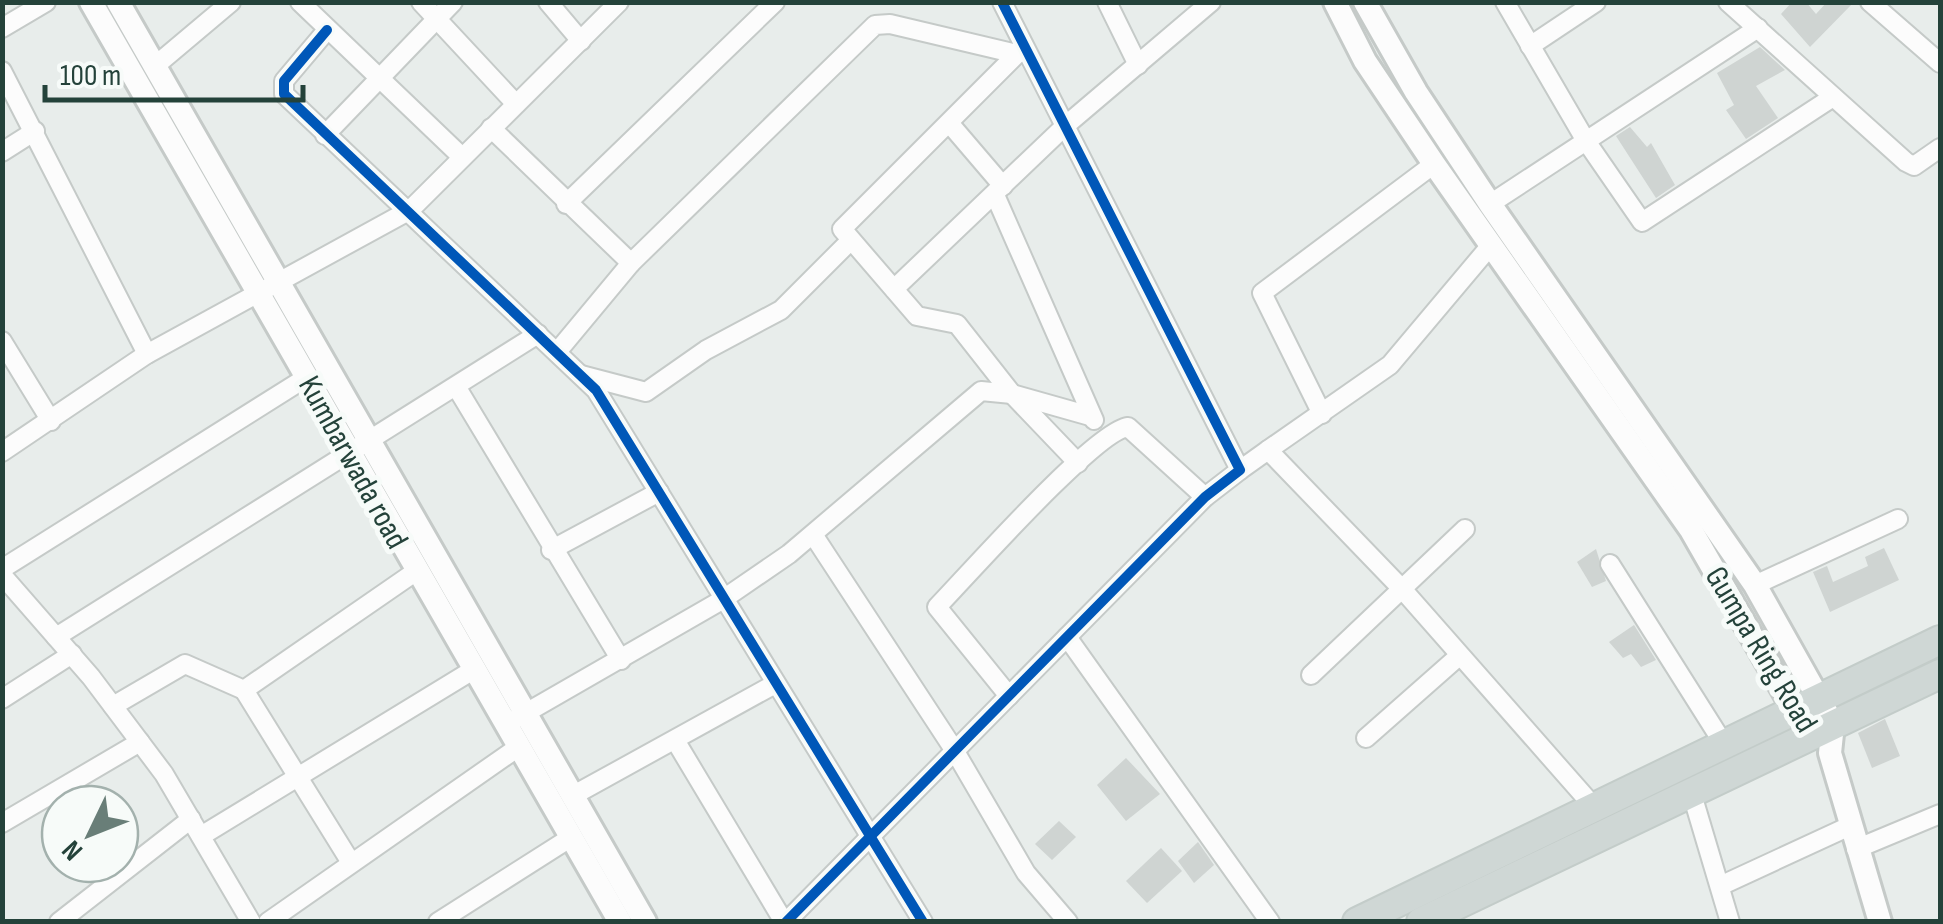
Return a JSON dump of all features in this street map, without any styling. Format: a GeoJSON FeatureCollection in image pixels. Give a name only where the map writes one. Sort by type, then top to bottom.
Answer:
{"type":"FeatureCollection","features":[{"type":"Feature","properties":{"kind":"main road"},"geometry":{"type":"LineString","coordinates":[[1358,922],[1725,746],[1817,725],[1940,640]]}},
{"type":"Feature","properties":{"kind":"main road"},"geometry":{"type":"LineString","coordinates":[[1421,922],[1817,725],[1940,674]]}},
{"type":"Feature","properties":{"kind":"street"},"geometry":{"type":"LineString","coordinates":[[2,28],[46,2]]}},
{"type":"Feature","properties":{"kind":"street","name":"Kumbarwada road"},"geometry":{"type":"LineString","coordinates":[[91,2],[268,286],[307,377],[360,448],[415,572],[473,670],[572,796],[644,922]]}},
{"type":"Feature","properties":{"kind":"street","name":"Kumbarwada road"},"geometry":{"type":"LineString","coordinates":[[118,2],[268,286],[514,720],[516,748],[620,922]]}},
{"type":"Feature","properties":{"kind":"street"},"geometry":{"type":"LineString","coordinates":[[154,66],[231,2]]}},
{"type":"Feature","properties":{"kind":"street"},"geometry":{"type":"LineString","coordinates":[[300,2],[462,158]]}},
{"type":"Feature","properties":{"kind":"street"},"geometry":{"type":"LineString","coordinates":[[421,2],[516,104]]}},
{"type":"Feature","properties":{"kind":"street"},"geometry":{"type":"LineString","coordinates":[[325,135],[454,2]]}},
{"type":"Feature","properties":{"kind":"street"},"geometry":{"type":"LineString","coordinates":[[548,2],[582,41]]}},
{"type":"Feature","properties":{"kind":"street"},"geometry":{"type":"LineString","coordinates":[[2,452],[146,354],[410,210],[619,2]]}},
{"type":"Feature","properties":{"kind":"street"},"geometry":{"type":"LineString","coordinates":[[566,204],[775,2]]}},
{"type":"Feature","properties":{"kind":"street"},"geometry":{"type":"LineString","coordinates":[[1002,2],[1020,51],[1064,126],[1240,470]]}},
{"type":"Feature","properties":{"kind":"street"},"geometry":{"type":"LineString","coordinates":[[1107,2],[1138,65]]}},
{"type":"Feature","properties":{"kind":"street","name":"Gumpa Ring Road"},"geometry":{"type":"LineString","coordinates":[[1335,2],[1366,61],[1434,164],[1690,530],[1817,725]]}},
{"type":"Feature","properties":{"kind":"street","name":"Gumpa Ring Road"},"geometry":{"type":"LineString","coordinates":[[1364,2],[1416,92],[1490,204],[1755,585],[1817,725]]}},
{"type":"Feature","properties":{"kind":"street"},"geometry":{"type":"LineString","coordinates":[[1506,2],[1586,141],[1643,222],[1833,97]]}},
{"type":"Feature","properties":{"kind":"street"},"geometry":{"type":"LineString","coordinates":[[1530,46],[1596,2]]}},
{"type":"Feature","properties":{"kind":"street"},"geometry":{"type":"LineString","coordinates":[[1728,2],[1910,165],[1940,148]]}},
{"type":"Feature","properties":{"kind":"street"},"geometry":{"type":"LineString","coordinates":[[1870,2],[1940,64]]}},
{"type":"Feature","properties":{"kind":"street"},"geometry":{"type":"LineString","coordinates":[[894,289],[1064,126],[1209,3]]}},
{"type":"Feature","properties":{"kind":"street"},"geometry":{"type":"LineString","coordinates":[[557,352],[632,263],[874,24],[1020,51]]}},
{"type":"Feature","properties":{"kind":"street"},"geometry":{"type":"LineString","coordinates":[[1490,204],[1758,28]]}},
{"type":"Feature","properties":{"kind":"street"},"geometry":{"type":"LineString","coordinates":[[328,30],[282,90],[596,390],[922,922]]}},
{"type":"Feature","properties":{"kind":"street"},"geometry":{"type":"LineString","coordinates":[[1020,51],[842,229],[917,316],[956,324],[1012,394],[1078,463]]}},
{"type":"Feature","properties":{"kind":"street"},"geometry":{"type":"LineString","coordinates":[[2,71],[36,131],[146,354]]}},
{"type":"Feature","properties":{"kind":"street"},"geometry":{"type":"LineString","coordinates":[[950,124],[999,190],[1090,416],[1106,437]]}},
{"type":"Feature","properties":{"kind":"street"},"geometry":{"type":"LineString","coordinates":[[491,128],[566,204],[632,263]]}},
{"type":"Feature","properties":{"kind":"street"},"geometry":{"type":"LineString","coordinates":[[2,152],[36,131]]}},
{"type":"Feature","properties":{"kind":"street"},"geometry":{"type":"LineString","coordinates":[[1322,414],[1262,294],[1434,164]]}},
{"type":"Feature","properties":{"kind":"street"},"geometry":{"type":"LineString","coordinates":[[580,375],[646,392],[706,350],[781,310],[851,240]]}},
{"type":"Feature","properties":{"kind":"street"},"geometry":{"type":"LineString","coordinates":[[675,740],[785,922],[1205,497],[1402,353],[1492,245]]}},
{"type":"Feature","properties":{"kind":"street"},"geometry":{"type":"LineString","coordinates":[[56,636],[538,334]]}},
{"type":"Feature","properties":{"kind":"street"},"geometry":{"type":"LineString","coordinates":[[2,341],[51,421]]}},
{"type":"Feature","properties":{"kind":"street"},"geometry":{"type":"LineString","coordinates":[[251,922],[140,742],[72,654],[3,576],[307,377]]}},
{"type":"Feature","properties":{"kind":"street"},"geometry":{"type":"LineString","coordinates":[[457,388],[551,550],[621,660]]}},
{"type":"Feature","properties":{"kind":"street"},"geometry":{"type":"LineString","coordinates":[[514,720],[722,600],[814,536],[978,392],[1012,394],[1090,416]]}},
{"type":"Feature","properties":{"kind":"street"},"geometry":{"type":"LineString","coordinates":[[1009,696],[936,607],[1078,463],[1122,427],[1135,429],[1205,497]]}},
{"type":"Feature","properties":{"kind":"street"},"geometry":{"type":"LineString","coordinates":[[1268,450],[1403,590],[1594,807]]}},
{"type":"Feature","properties":{"kind":"street"},"geometry":{"type":"LineString","coordinates":[[551,550],[659,492]]}},
{"type":"Feature","properties":{"kind":"street"},"geometry":{"type":"LineString","coordinates":[[1755,585],[1898,519]]}},
{"type":"Feature","properties":{"kind":"street"},"geometry":{"type":"LineString","coordinates":[[1311,675],[1464,528]]}},
{"type":"Feature","properties":{"kind":"street"},"geometry":{"type":"LineString","coordinates":[[814,536],[954,748],[1018,862],[1068,922]]}},
{"type":"Feature","properties":{"kind":"street"},"geometry":{"type":"LineString","coordinates":[[1610,564],[1725,746]]}},
{"type":"Feature","properties":{"kind":"street"},"geometry":{"type":"LineString","coordinates":[[244,690],[415,572]]}},
{"type":"Feature","properties":{"kind":"street"},"geometry":{"type":"LineString","coordinates":[[1067,638],[1270,922]]}},
{"type":"Feature","properties":{"kind":"street"},"geometry":{"type":"LineString","coordinates":[[2,700],[72,654]]}},
{"type":"Feature","properties":{"kind":"street"},"geometry":{"type":"LineString","coordinates":[[1366,738],[1459,656]]}},
{"type":"Feature","properties":{"kind":"street"},"geometry":{"type":"LineString","coordinates":[[113,706],[185,664],[244,690],[350,861]]}},
{"type":"Feature","properties":{"kind":"street"},"geometry":{"type":"LineString","coordinates":[[201,836],[473,670]]}},
{"type":"Feature","properties":{"kind":"street"},"geometry":{"type":"LineString","coordinates":[[572,796],[776,684]]}},
{"type":"Feature","properties":{"kind":"street"},"geometry":{"type":"LineString","coordinates":[[1817,725],[1880,922]]}},
{"type":"Feature","properties":{"kind":"street"},"geometry":{"type":"LineString","coordinates":[[2,823],[140,742]]}},
{"type":"Feature","properties":{"kind":"street"},"geometry":{"type":"LineString","coordinates":[[268,922],[516,748]]}},
{"type":"Feature","properties":{"kind":"street"},"geometry":{"type":"LineString","coordinates":[[1691,791],[1730,922]]}},
{"type":"Feature","properties":{"kind":"street"},"geometry":{"type":"LineString","coordinates":[[1720,886],[1854,837],[1940,814]]}},
{"type":"Feature","properties":{"kind":"street"},"geometry":{"type":"LineString","coordinates":[[58,922],[191,819]]}},
{"type":"Feature","properties":{"kind":"street"},"geometry":{"type":"LineString","coordinates":[[438,922],[570,838]]}},
{"type":"Feature","properties":{"kind":"building"},"geometry":{"type":"Polygon","coordinates":[[[1792,2],[1806,2],[1816,14],[1827,2],[1854,2],[1810,47],[1781,14],[1792,2]]]}},
{"type":"Feature","properties":{"kind":"building"},"geometry":{"type":"Polygon","coordinates":[[[1760,47],[1785,70],[1756,86],[1778,118],[1746,139],[1726,110],[1734,105],[1717,73],[1760,47]]]}},
{"type":"Feature","properties":{"kind":"building"},"geometry":{"type":"Polygon","coordinates":[[[1630,127],[1647,147],[1651,143],[1675,185],[1656,198],[1616,136],[1630,127]]]}},
{"type":"Feature","properties":{"kind":"building"},"geometry":{"type":"Polygon","coordinates":[[[1884,548],[1899,580],[1830,612],[1813,572],[1827,566],[1833,582],[1868,566],[1865,557],[1884,548]]]}},
{"type":"Feature","properties":{"kind":"building"},"geometry":{"type":"Polygon","coordinates":[[[1596,549],[1606,581],[1592,587],[1577,562],[1596,549]]]}},
{"type":"Feature","properties":{"kind":"building"},"geometry":{"type":"Polygon","coordinates":[[[1634,625],[1656,660],[1641,667],[1631,654],[1623,658],[1609,642],[1634,625]]]}},
{"type":"Feature","properties":{"kind":"building"},"geometry":{"type":"Polygon","coordinates":[[[1885,719],[1900,756],[1872,768],[1858,733],[1885,719]]]}},
{"type":"Feature","properties":{"kind":"building"},"geometry":{"type":"Polygon","coordinates":[[[1126,758],[1160,794],[1126,821],[1097,785],[1126,758]]]}},
{"type":"Feature","properties":{"kind":"building"},"geometry":{"type":"Polygon","coordinates":[[[1059,821],[1076,837],[1052,860],[1035,844],[1059,821]]]}},
{"type":"Feature","properties":{"kind":"building"},"geometry":{"type":"Polygon","coordinates":[[[1198,842],[1214,865],[1194,883],[1178,861],[1198,842]]]}},
{"type":"Feature","properties":{"kind":"building"},"geometry":{"type":"Polygon","coordinates":[[[1161,848],[1182,871],[1147,903],[1126,881],[1161,848]]]}},
{"type":"Feature","properties":{"kind":"cycle path"},"geometry":{"type":"LineString","coordinates":[[786,922],[1205,497],[1240,470],[1002,2]]}},
{"type":"Feature","properties":{"kind":"cycle path"},"geometry":{"type":"LineString","coordinates":[[327,30],[284,81],[284,94],[596,390],[923,922]]}}]}
